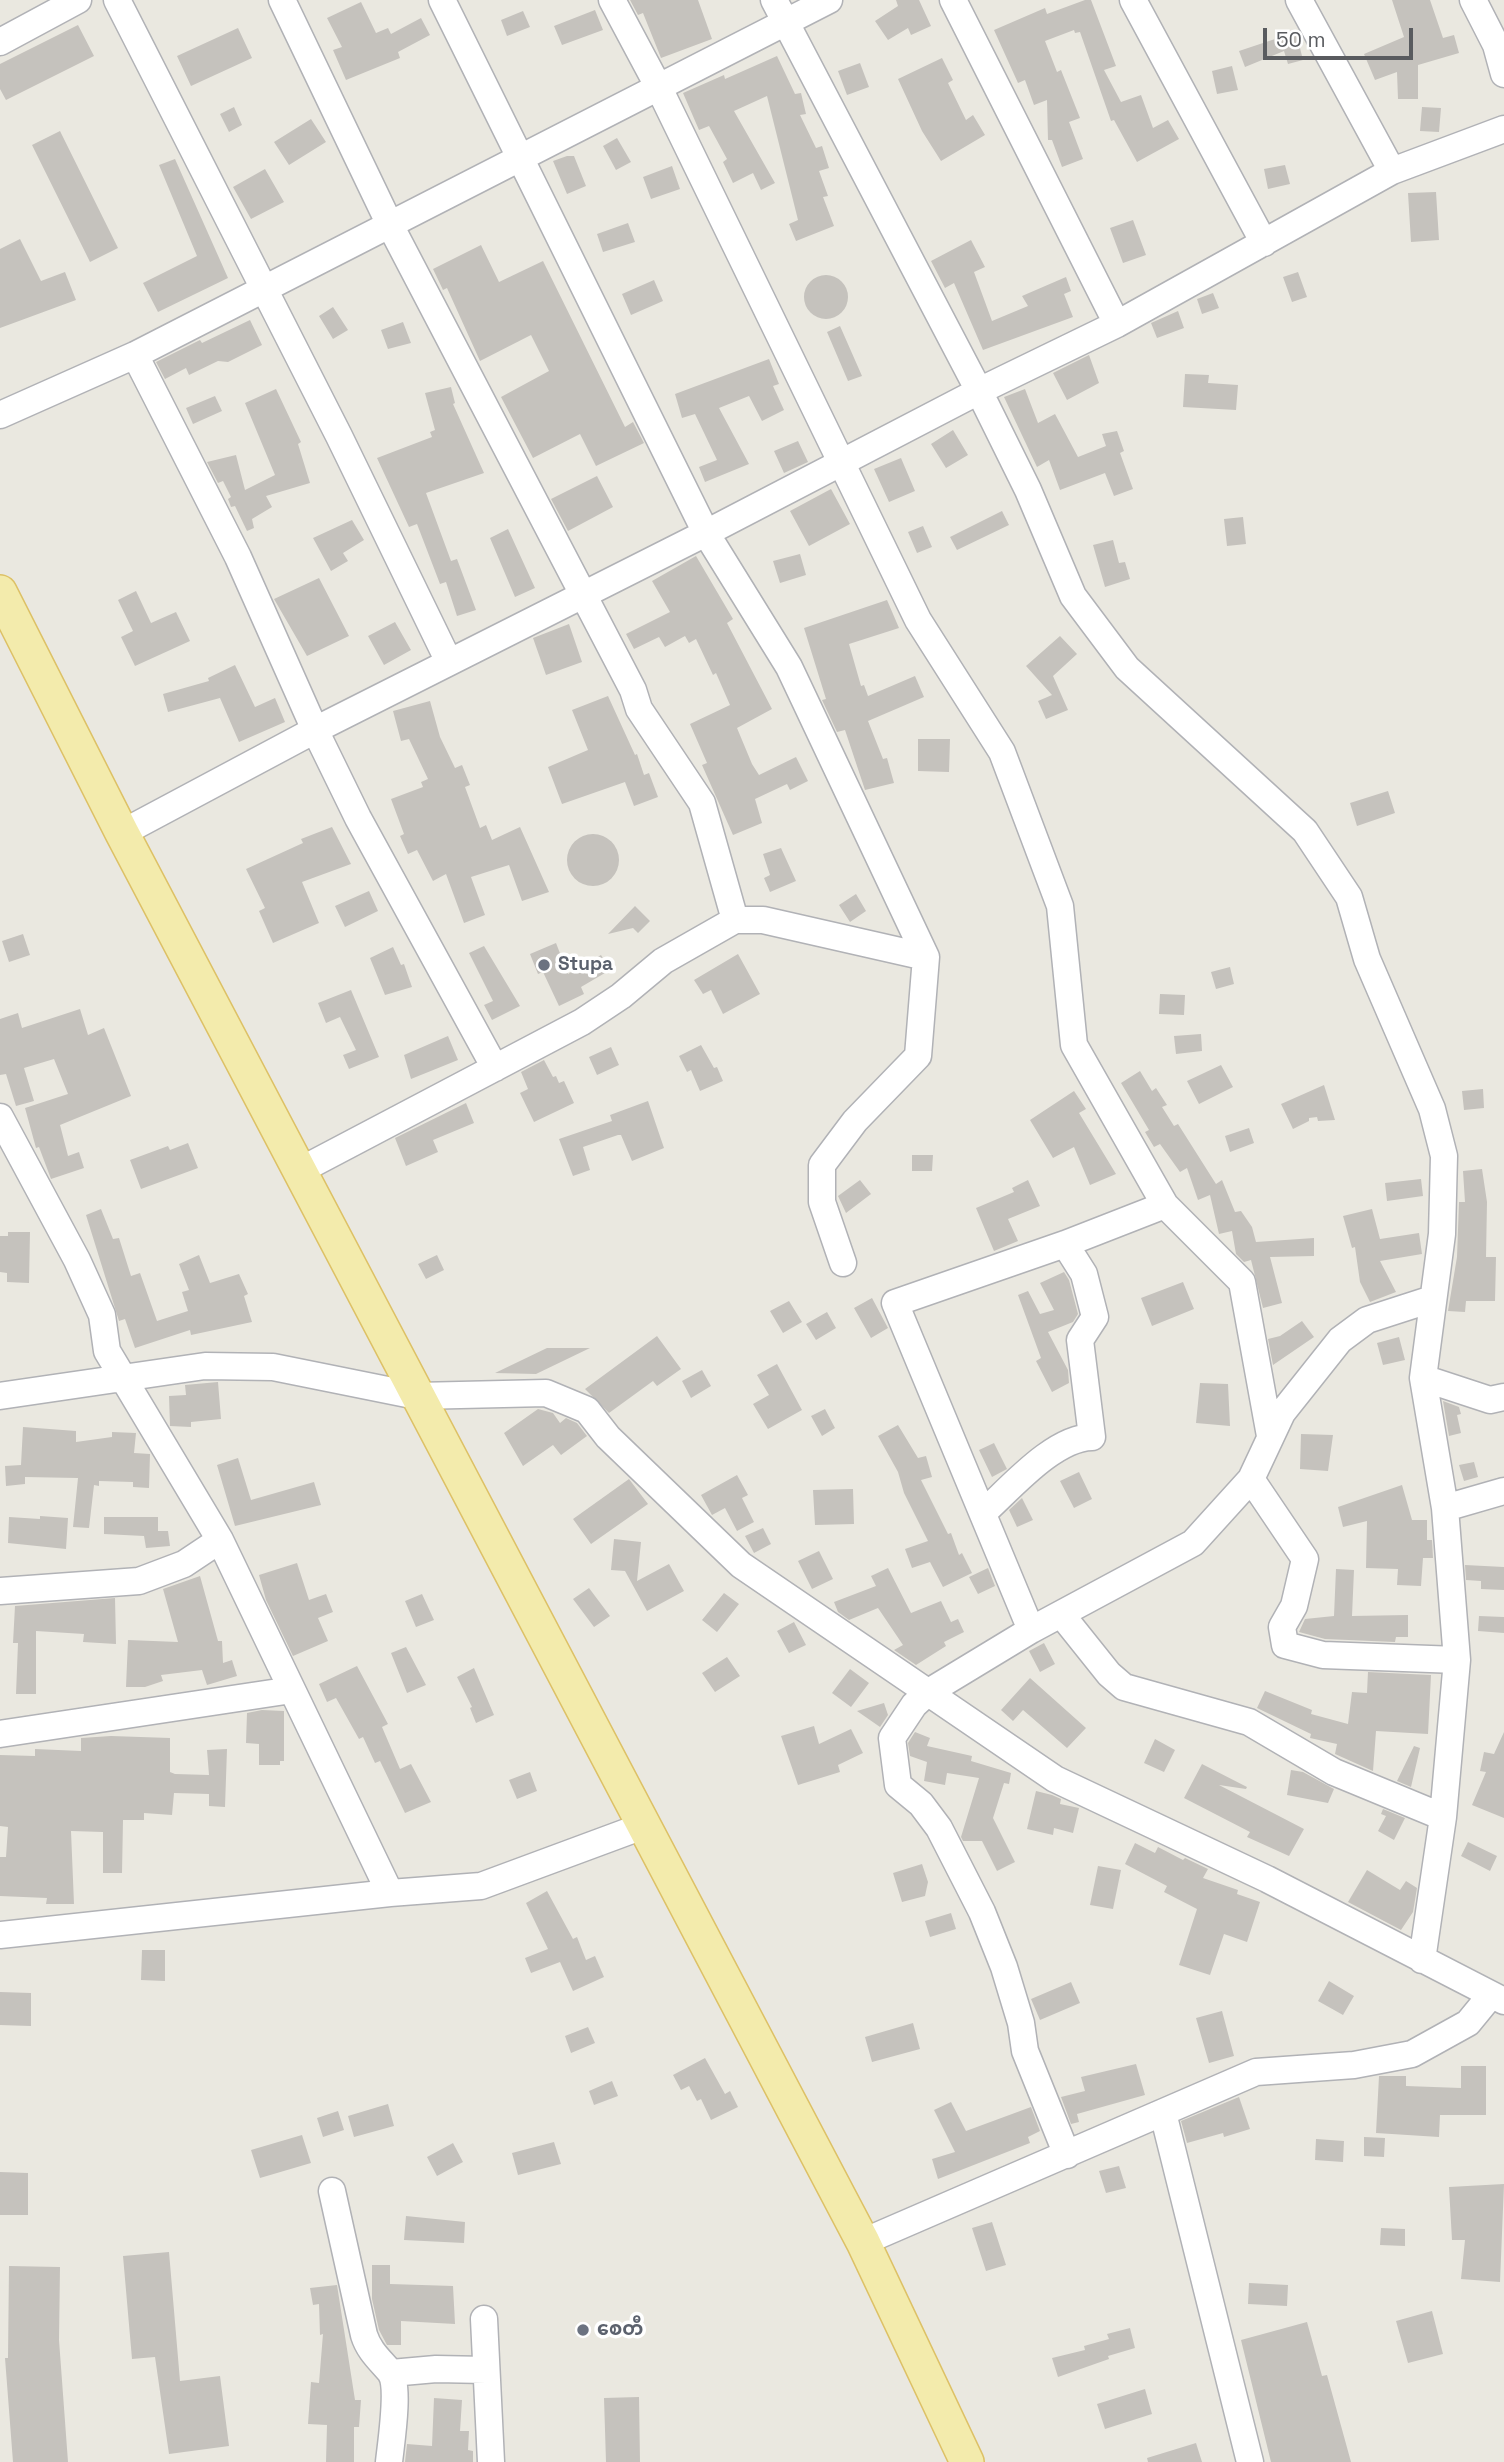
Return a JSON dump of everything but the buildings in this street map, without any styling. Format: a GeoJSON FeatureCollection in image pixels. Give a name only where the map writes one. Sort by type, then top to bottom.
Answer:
{"type":"FeatureCollection","features":[{"type":"Feature","properties":{"kind":"main road"},"geometry":{"type":"LineString","coordinates":[[0,592],[122,833],[416,1396],[863,2242],[967,2462]]}},
{"type":"Feature","properties":{"kind":"street"},"geometry":{"type":"LineString","coordinates":[[0,42],[78,0]]}},
{"type":"Feature","properties":{"kind":"street"},"geometry":{"type":"LineString","coordinates":[[117,0],[339,436],[449,662]]}},
{"type":"Feature","properties":{"kind":"street"},"geometry":{"type":"LineString","coordinates":[[282,0],[389,223],[633,690],[639,709],[702,803],[735,920]]}},
{"type":"Feature","properties":{"kind":"street"},"geometry":{"type":"LineString","coordinates":[[442,0],[522,156],[706,533],[789,667],[926,957],[918,1056],[855,1121],[822,1165],[822,1202],[844,1263]]}},
{"type":"Feature","properties":{"kind":"street"},"geometry":{"type":"LineString","coordinates":[[612,0],[659,88],[918,620],[1002,751],[1060,906],[1074,1045],[1165,1205],[1242,1282],[1270,1436]]}},
{"type":"Feature","properties":{"kind":"street"},"geometry":{"type":"LineString","coordinates":[[774,0],[979,391],[1028,490],[1073,596],[1127,668],[1305,831],[1349,897],[1367,959],[1432,1109],[1444,1156],[1442,1234],[1423,1378],[1444,1508],[1457,1660],[1443,1817],[1422,1960]]}},
{"type":"Feature","properties":{"kind":"street"},"geometry":{"type":"LineString","coordinates":[[0,415],[135,355],[829,0]]}},
{"type":"Feature","properties":{"kind":"street"},"geometry":{"type":"LineString","coordinates":[[953,0],[1117,324]]}},
{"type":"Feature","properties":{"kind":"street"},"geometry":{"type":"LineString","coordinates":[[1133,0],[1264,243]]}},
{"type":"Feature","properties":{"kind":"street"},"geometry":{"type":"LineString","coordinates":[[1299,0],[1392,171]]}},
{"type":"Feature","properties":{"kind":"street"},"geometry":{"type":"LineString","coordinates":[[1473,0],[1496,45],[1504,74]]}},
{"type":"Feature","properties":{"kind":"street"},"geometry":{"type":"LineString","coordinates":[[122,833],[314,730],[706,533],[979,391],[1117,324],[1392,171],[1504,129]]}},
{"type":"Feature","properties":{"kind":"street"},"geometry":{"type":"LineString","coordinates":[[135,355],[238,557],[314,730],[358,818],[495,1068]]}},
{"type":"Feature","properties":{"kind":"street"},"geometry":{"type":"LineString","coordinates":[[299,1171],[582,1022],[621,996],[663,961],[735,920],[763,920],[926,957]]}},
{"type":"Feature","properties":{"kind":"street"},"geometry":{"type":"LineString","coordinates":[[0,1117],[10,1160],[77,1260],[102,1315],[107,1351],[219,1540],[390,1893]]}},
{"type":"Feature","properties":{"kind":"street"},"geometry":{"type":"LineString","coordinates":[[1031,1630],[895,1303],[1065,1244],[1165,1205]]}},
{"type":"Feature","properties":{"kind":"street"},"geometry":{"type":"LineString","coordinates":[[983,1513],[1052,1451],[1067,1442],[1092,1437],[1080,1340],[1095,1317],[1084,1274],[1065,1244]]}},
{"type":"Feature","properties":{"kind":"street"},"geometry":{"type":"LineString","coordinates":[[1067,2155],[1024,2051],[1018,2011],[982,1912],[939,1828],[921,1804],[898,1784],[892,1738],[914,1705],[927,1693],[1031,1630],[1193,1543],[1251,1479],[1282,1413],[1340,1340],[1367,1320],[1432,1299]]}},
{"type":"Feature","properties":{"kind":"street"},"geometry":{"type":"LineString","coordinates":[[0,1396],[205,1366],[273,1367],[416,1396],[546,1393],[587,1410],[608,1437],[741,1565],[1055,1779],[1268,1879],[1498,1998],[1468,2023],[1412,2054],[1354,2065],[1256,2072],[863,2242]]}},
{"type":"Feature","properties":{"kind":"street"},"geometry":{"type":"LineString","coordinates":[[1423,1378],[1490,1400],[1504,1397]]}},
{"type":"Feature","properties":{"kind":"street"},"geometry":{"type":"LineString","coordinates":[[1251,1479],[1305,1559],[1294,1606],[1282,1627],[1285,1645],[1323,1655],[1457,1660]]}},
{"type":"Feature","properties":{"kind":"street"},"geometry":{"type":"LineString","coordinates":[[1444,1508],[1504,1491]]}},
{"type":"Feature","properties":{"kind":"street"},"geometry":{"type":"LineString","coordinates":[[0,1591],[139,1581],[184,1564],[219,1540]]}},
{"type":"Feature","properties":{"kind":"street"},"geometry":{"type":"LineString","coordinates":[[1061,1614],[1109,1674],[1124,1687],[1249,1722],[1334,1772],[1443,1817]]}},
{"type":"Feature","properties":{"kind":"street"},"geometry":{"type":"LineString","coordinates":[[0,1734],[292,1690]]}},
{"type":"Feature","properties":{"kind":"street"},"geometry":{"type":"LineString","coordinates":[[0,1935],[390,1893],[481,1886],[643,1826]]}},
{"type":"Feature","properties":{"kind":"street"},"geometry":{"type":"LineString","coordinates":[[1163,2113],[1250,2462]]}},
{"type":"Feature","properties":{"kind":"street"},"geometry":{"type":"LineString","coordinates":[[332,2191],[364,2336],[367,2344],[391,2374],[394,2386],[390,2462]]}},
{"type":"Feature","properties":{"kind":"street"},"geometry":{"type":"LineString","coordinates":[[484,2319],[491,2462]]}},
{"type":"Feature","properties":{"kind":"street"},"geometry":{"type":"LineString","coordinates":[[391,2374],[436,2369],[486,2370]]}},
{"type":"Feature","properties":{"kind":"place","name":"Stupa"},"geometry":{"type":"Point","coordinates":[544,965]}},
{"type":"Feature","properties":{"kind":"place","name":"စေတီ"},"geometry":{"type":"Point","coordinates":[583,2330]}}]}
